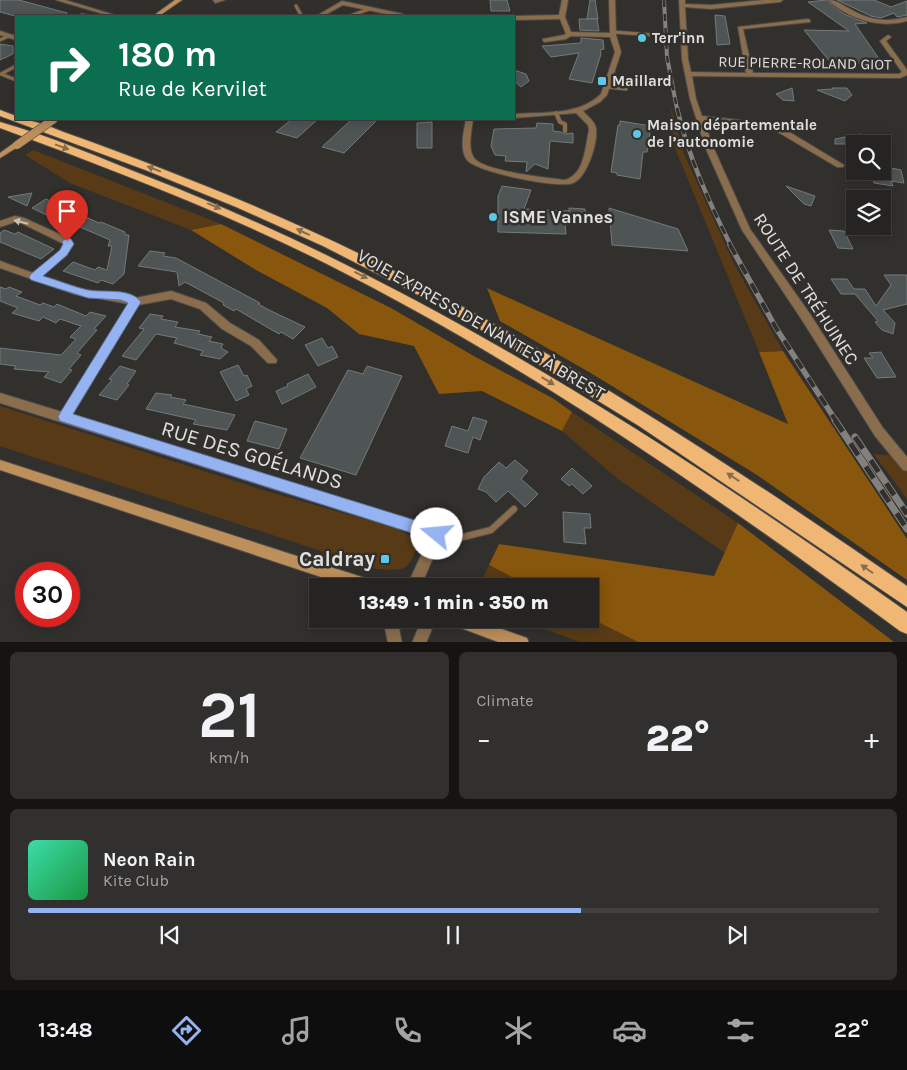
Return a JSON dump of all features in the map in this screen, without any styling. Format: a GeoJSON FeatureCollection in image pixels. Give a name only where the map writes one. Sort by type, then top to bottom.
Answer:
{"type":"FeatureCollection","features":[{"type":"Feature","properties":{"kind":"highway","name":"VOIE EXPRESS DE NANTES À BREST"},"geometry":{"type":"LineString","coordinates":[[0,113],[15,119]]}},
{"type":"Feature","properties":{"kind":"highway","name":"VOIE EXPRESS DE NANTES À BREST"},"geometry":{"type":"LineString","coordinates":[[19,120],[131,160],[250,208],[335,247],[438,299],[546,360],[636,415],[745,486],[907,597]]}},
{"type":"Feature","properties":{"kind":"highway","name":"VOIE EXPRESS DE NANTES À BREST"},"geometry":{"type":"LineString","coordinates":[[0,125],[116,167],[239,217],[334,262],[427,311],[505,355],[630,432],[741,507],[907,624]]}},
{"type":"Feature","properties":{"kind":"main road"},"geometry":{"type":"LineString","coordinates":[[158,15],[179,0]]}},
{"type":"Feature","properties":{"kind":"main road"},"geometry":{"type":"LineString","coordinates":[[168,15],[173,6]]}},
{"type":"Feature","properties":{"kind":"main road"},"geometry":{"type":"LineString","coordinates":[[0,156],[53,120]]}},
{"type":"Feature","properties":{"kind":"main road"},"geometry":{"type":"LineString","coordinates":[[0,465],[344,578]]}},
{"type":"Feature","properties":{"kind":"main road"},"geometry":{"type":"LineString","coordinates":[[482,628],[522,642]]}},
{"type":"Feature","properties":{"kind":"street"},"geometry":{"type":"LineString","coordinates":[[59,0],[111,15]]}},
{"type":"Feature","properties":{"kind":"street"},"geometry":{"type":"LineString","coordinates":[[215,2],[222,0]]}},
{"type":"Feature","properties":{"kind":"street"},"geometry":{"type":"LineString","coordinates":[[332,0],[344,1],[399,15]]}},
{"type":"Feature","properties":{"kind":"street"},"geometry":{"type":"LineString","coordinates":[[565,0],[562,16],[570,34]]}},
{"type":"Feature","properties":{"kind":"street"},"geometry":{"type":"LineString","coordinates":[[515,116],[578,111],[598,101],[604,95],[618,52],[613,34],[612,0]]}},
{"type":"Feature","properties":{"kind":"street"},"geometry":{"type":"LineString","coordinates":[[682,3],[780,0]]}},
{"type":"Feature","properties":{"kind":"street"},"geometry":{"type":"LineString","coordinates":[[831,0],[865,19],[880,23],[907,19]]}},
{"type":"Feature","properties":{"kind":"street"},"geometry":{"type":"LineString","coordinates":[[321,15],[344,1]]}},
{"type":"Feature","properties":{"kind":"street","name":"ROUTE DE TRÉHUINEC"},"geometry":{"type":"LineString","coordinates":[[682,3],[687,74],[699,118],[710,149],[746,230],[806,317],[879,432],[907,466]]}},
{"type":"Feature","properties":{"kind":"street"},"geometry":{"type":"LineString","coordinates":[[515,18],[562,16]]}},
{"type":"Feature","properties":{"kind":"street"},"geometry":{"type":"LineString","coordinates":[[750,75],[740,28],[808,21]]}},
{"type":"Feature","properties":{"kind":"street"},"geometry":{"type":"LineString","coordinates":[[0,33],[15,38]]}},
{"type":"Feature","properties":{"kind":"street"},"geometry":{"type":"LineString","coordinates":[[545,40],[566,37],[570,34],[613,34]]}},
{"type":"Feature","properties":{"kind":"street","name":"RUE PIERRE-ROLAND GIOT"},"geometry":{"type":"LineString","coordinates":[[687,74],[893,76],[907,73],[883,41],[888,37]]}},
{"type":"Feature","properties":{"kind":"street"},"geometry":{"type":"LineString","coordinates":[[469,120],[468,152],[472,161],[480,167],[565,183],[574,180],[582,174],[593,130],[591,124],[578,111]]}},
{"type":"Feature","properties":{"kind":"street"},"geometry":{"type":"LineString","coordinates":[[699,118],[773,126],[840,165]]}},
{"type":"Feature","properties":{"kind":"street"},"geometry":{"type":"LineString","coordinates":[[0,224],[15,219],[20,220],[67,241],[68,244],[64,253],[35,277]]}},
{"type":"Feature","properties":{"kind":"street"},"geometry":{"type":"LineString","coordinates":[[0,264],[88,294],[123,296],[135,302],[171,295],[203,306],[226,326],[255,343],[272,360]]}},
{"type":"Feature","properties":{"kind":"street"},"geometry":{"type":"LineString","coordinates":[[65,417],[135,302]]}},
{"type":"Feature","properties":{"kind":"street","name":"RUE DES GOÉLANDS"},"geometry":{"type":"LineString","coordinates":[[0,398],[437,534]]}},
{"type":"Feature","properties":{"kind":"street"},"geometry":{"type":"LineString","coordinates":[[418,578],[437,534]]}},
{"type":"Feature","properties":{"kind":"street"},"geometry":{"type":"LineString","coordinates":[[392,628],[395,642]]}},
{"type":"Feature","properties":{"kind":"street"},"geometry":{"type":"LineString","coordinates":[[419,642],[425,628]]}},
{"type":"Feature","properties":{"kind":"lane"},"geometry":{"type":"LineString","coordinates":[[296,6],[301,15]]}},
{"type":"Feature","properties":{"kind":"lane"},"geometry":{"type":"LineString","coordinates":[[352,15],[369,8]]}},
{"type":"Feature","properties":{"kind":"lane"},"geometry":{"type":"LineString","coordinates":[[613,34],[654,35]]}},
{"type":"Feature","properties":{"kind":"lane"},"geometry":{"type":"LineString","coordinates":[[0,40],[9,36]]}},
{"type":"Feature","properties":{"kind":"lane"},"geometry":{"type":"LineString","coordinates":[[15,67],[1,74],[15,80]]}},
{"type":"Feature","properties":{"kind":"lane"},"geometry":{"type":"LineString","coordinates":[[608,87],[626,89]]}},
{"type":"Feature","properties":{"kind":"lane"},"geometry":{"type":"LineString","coordinates":[[556,113],[560,122],[565,124],[565,131]]}},
{"type":"Feature","properties":{"kind":"lane"},"geometry":{"type":"LineString","coordinates":[[437,534],[452,540],[491,530],[514,509]]}},
{"type":"Feature","properties":{"kind":"shaded area"},"geometry":{"type":"Polygon","coordinates":[[[671,107],[684,154],[734,264],[783,351],[759,352],[674,146],[671,107]]]}},
{"type":"Feature","properties":{"kind":"shaded area"},"geometry":{"type":"Polygon","coordinates":[[[33,150],[221,224],[191,230],[70,183],[25,155],[33,150]]]}},
{"type":"Feature","properties":{"kind":"shaded area"},"geometry":{"type":"Polygon","coordinates":[[[221,224],[391,308],[472,355],[554,399],[572,412],[562,431],[482,391],[439,394],[414,346],[359,334],[327,308],[256,270],[191,230],[221,224]]]}},
{"type":"Feature","properties":{"kind":"shaded area"},"geometry":{"type":"Polygon","coordinates":[[[487,288],[788,424],[759,352],[783,351],[907,539],[907,580],[757,475],[594,375],[500,321],[487,288]]]}},
{"type":"Feature","properties":{"kind":"shaded area"},"geometry":{"type":"Polygon","coordinates":[[[0,406],[266,491],[395,528],[411,536],[417,547],[410,562],[403,568],[398,570],[376,569],[0,446],[0,406]]]}},
{"type":"Feature","properties":{"kind":"shaded area"},"geometry":{"type":"Polygon","coordinates":[[[572,412],[738,523],[725,553],[618,479],[562,431],[572,412]]]}},
{"type":"Feature","properties":{"kind":"shaded area"},"geometry":{"type":"Polygon","coordinates":[[[874,454],[907,457],[907,499],[874,454]]]}},
{"type":"Feature","properties":{"kind":"shaded area"},"geometry":{"type":"Polygon","coordinates":[[[738,523],[894,642],[638,642],[599,622],[599,578],[514,578],[489,565],[499,544],[714,576],[738,523]]]}},
{"type":"Feature","properties":{"kind":"shaded area"},"geometry":{"type":"Polygon","coordinates":[[[489,565],[514,578],[483,578],[489,565]]]}},
{"type":"Feature","properties":{"kind":"shaded area"},"geometry":{"type":"Polygon","coordinates":[[[599,622],[638,642],[580,642],[542,628],[599,628],[599,622]]]}},
{"type":"Feature","properties":{"kind":"building"},"geometry":{"type":"Polygon","coordinates":[[[0,0],[19,0],[67,13],[66,15],[15,16],[0,12],[0,0]]]}},
{"type":"Feature","properties":{"kind":"building"},"geometry":{"type":"Polygon","coordinates":[[[490,0],[507,0],[510,11],[491,11],[490,0]]]}},
{"type":"Feature","properties":{"kind":"building"},"geometry":{"type":"Polygon","coordinates":[[[590,0],[595,0],[598,19],[587,19],[590,0]]]}},
{"type":"Feature","properties":{"kind":"building"},"geometry":{"type":"Polygon","coordinates":[[[826,0],[844,14],[867,23],[855,24],[884,66],[871,65],[870,63],[831,63],[804,30],[849,31],[808,2],[826,0]]]}},
{"type":"Feature","properties":{"kind":"building"},"geometry":{"type":"Polygon","coordinates":[[[837,0],[874,0],[891,7],[907,1],[907,15],[897,17],[894,13],[881,18],[871,16],[837,0]]]}},
{"type":"Feature","properties":{"kind":"building"},"geometry":{"type":"Polygon","coordinates":[[[715,15],[725,16],[730,44],[717,45],[715,15]]]}},
{"type":"Feature","properties":{"kind":"building"},"geometry":{"type":"Polygon","coordinates":[[[579,19],[597,19],[599,31],[580,30],[579,19]]]}},
{"type":"Feature","properties":{"kind":"building"},"geometry":{"type":"Polygon","coordinates":[[[581,38],[603,40],[604,49],[600,50],[601,54],[592,83],[569,79],[579,53],[551,57],[542,46],[581,43],[581,38]]]}},
{"type":"Feature","properties":{"kind":"building"},"geometry":{"type":"Polygon","coordinates":[[[0,44],[13,46],[13,54],[0,60],[0,44]]]}},
{"type":"Feature","properties":{"kind":"building"},"geometry":{"type":"Polygon","coordinates":[[[515,70],[526,74],[529,81],[521,87],[515,82],[515,70]]]}},
{"type":"Feature","properties":{"kind":"building"},"geometry":{"type":"Polygon","coordinates":[[[792,88],[794,101],[783,100],[776,94],[792,88]]]}},
{"type":"Feature","properties":{"kind":"building"},"geometry":{"type":"Polygon","coordinates":[[[847,88],[852,95],[845,101],[817,90],[847,88]]]}},
{"type":"Feature","properties":{"kind":"building"},"geometry":{"type":"Polygon","coordinates":[[[291,120],[317,120],[297,138],[276,132],[291,120]]]}},
{"type":"Feature","properties":{"kind":"building"},"geometry":{"type":"Polygon","coordinates":[[[351,120],[377,120],[344,153],[322,147],[351,120]]]}},
{"type":"Feature","properties":{"kind":"building"},"geometry":{"type":"Polygon","coordinates":[[[620,121],[651,126],[647,152],[643,152],[640,179],[617,175],[617,173],[611,172],[620,121]]]}},
{"type":"Feature","properties":{"kind":"building"},"geometry":{"type":"Polygon","coordinates":[[[432,122],[432,148],[417,148],[417,123],[432,122]]]}},
{"type":"Feature","properties":{"kind":"building"},"geometry":{"type":"Polygon","coordinates":[[[537,123],[553,124],[553,131],[564,134],[573,133],[573,143],[550,141],[548,169],[535,164],[526,172],[527,162],[505,161],[506,156],[495,155],[491,146],[494,129],[536,128],[537,123]]]}},
{"type":"Feature","properties":{"kind":"building"},"geometry":{"type":"Polygon","coordinates":[[[846,137],[846,144],[835,144],[835,139],[846,137]]]}},
{"type":"Feature","properties":{"kind":"building"},"geometry":{"type":"Polygon","coordinates":[[[891,168],[901,170],[904,183],[891,181],[893,186],[874,183],[873,180],[891,180],[891,168]]]}},
{"type":"Feature","properties":{"kind":"building"},"geometry":{"type":"Polygon","coordinates":[[[502,186],[531,190],[524,209],[569,211],[569,208],[585,209],[587,223],[565,222],[566,234],[498,232],[498,196],[502,186]]]}},
{"type":"Feature","properties":{"kind":"building"},"geometry":{"type":"Polygon","coordinates":[[[786,186],[815,196],[811,206],[804,204],[786,186]]]}},
{"type":"Feature","properties":{"kind":"building"},"geometry":{"type":"Polygon","coordinates":[[[32,193],[27,206],[8,197],[32,193]]]}},
{"type":"Feature","properties":{"kind":"building"},"geometry":{"type":"Polygon","coordinates":[[[46,199],[99,223],[101,222],[125,232],[125,235],[129,235],[124,274],[113,284],[101,280],[98,283],[63,271],[73,262],[95,270],[98,267],[107,270],[112,246],[108,246],[110,240],[80,227],[67,225],[32,208],[46,199]]]}},
{"type":"Feature","properties":{"kind":"building"},"geometry":{"type":"Polygon","coordinates":[[[609,208],[678,229],[688,251],[612,245],[609,208]]]}},
{"type":"Feature","properties":{"kind":"building"},"geometry":{"type":"Polygon","coordinates":[[[4,230],[15,234],[18,232],[54,249],[41,259],[0,242],[0,233],[4,230]]]}},
{"type":"Feature","properties":{"kind":"building"},"geometry":{"type":"Polygon","coordinates":[[[829,230],[844,231],[853,249],[838,248],[829,230]]]}},
{"type":"Feature","properties":{"kind":"building"},"geometry":{"type":"Polygon","coordinates":[[[150,251],[165,253],[163,256],[176,258],[260,303],[258,304],[269,310],[305,327],[293,339],[281,332],[279,334],[236,309],[234,311],[223,305],[224,303],[185,282],[179,286],[177,272],[138,266],[150,251]]]}},
{"type":"Feature","properties":{"kind":"building"},"geometry":{"type":"Polygon","coordinates":[[[884,275],[907,275],[907,304],[883,310],[895,323],[893,334],[882,330],[875,322],[878,321],[855,294],[841,294],[831,279],[847,279],[854,289],[865,289],[876,306],[891,285],[884,275]]]}},
{"type":"Feature","properties":{"kind":"building"},"geometry":{"type":"Polygon","coordinates":[[[0,287],[6,289],[9,287],[22,292],[16,296],[40,305],[43,303],[54,307],[57,304],[86,316],[90,312],[106,316],[94,329],[97,330],[77,353],[81,355],[69,369],[72,370],[61,383],[44,377],[49,372],[14,369],[16,366],[0,364],[0,348],[61,355],[76,339],[70,337],[81,326],[60,319],[56,323],[43,317],[39,321],[12,313],[18,308],[0,301],[0,287]]]}},
{"type":"Feature","properties":{"kind":"building"},"geometry":{"type":"Polygon","coordinates":[[[150,314],[163,316],[161,319],[178,322],[175,327],[200,331],[198,334],[212,337],[209,341],[223,344],[221,348],[228,352],[220,359],[200,355],[203,351],[174,343],[177,338],[156,334],[136,360],[122,356],[144,329],[139,328],[150,314]]]}},
{"type":"Feature","properties":{"kind":"building"},"geometry":{"type":"Polygon","coordinates":[[[322,338],[328,348],[332,346],[338,357],[318,366],[305,345],[322,338]]]}},
{"type":"Feature","properties":{"kind":"building"},"geometry":{"type":"Polygon","coordinates":[[[881,352],[896,377],[877,378],[864,358],[873,358],[869,353],[881,352]]]}},
{"type":"Feature","properties":{"kind":"building"},"geometry":{"type":"Polygon","coordinates":[[[238,365],[244,376],[247,375],[252,386],[246,389],[249,395],[236,401],[220,372],[238,365]]]}},
{"type":"Feature","properties":{"kind":"building"},"geometry":{"type":"Polygon","coordinates":[[[120,366],[136,371],[127,384],[129,385],[117,400],[99,395],[112,380],[109,379],[120,366]]]}},
{"type":"Feature","properties":{"kind":"building"},"geometry":{"type":"Polygon","coordinates":[[[367,366],[402,376],[356,475],[300,458],[348,370],[363,374],[367,366]]]}},
{"type":"Feature","properties":{"kind":"building"},"geometry":{"type":"Polygon","coordinates":[[[308,374],[316,387],[282,404],[276,391],[308,374]]]}},
{"type":"Feature","properties":{"kind":"building"},"geometry":{"type":"Polygon","coordinates":[[[156,393],[172,395],[170,397],[186,400],[183,404],[235,415],[227,430],[193,424],[196,420],[146,409],[156,393]]]}},
{"type":"Feature","properties":{"kind":"building"},"geometry":{"type":"Polygon","coordinates":[[[473,417],[487,421],[480,440],[473,437],[468,453],[445,446],[452,426],[468,431],[473,417]]]}},
{"type":"Feature","properties":{"kind":"building"},"geometry":{"type":"Polygon","coordinates":[[[255,421],[287,429],[279,449],[247,441],[255,421]]]}},
{"type":"Feature","properties":{"kind":"building"},"geometry":{"type":"Polygon","coordinates":[[[515,460],[528,471],[521,479],[538,494],[525,507],[508,491],[496,502],[486,492],[478,489],[484,477],[499,462],[506,468],[515,460]]]}},
{"type":"Feature","properties":{"kind":"building"},"geometry":{"type":"Polygon","coordinates":[[[572,468],[592,486],[583,494],[572,484],[569,486],[561,479],[572,468]]]}},
{"type":"Feature","properties":{"kind":"building"},"geometry":{"type":"Polygon","coordinates":[[[563,512],[590,514],[591,528],[584,528],[586,544],[564,542],[563,512]]]}},
{"type":"Feature","properties":{"kind":"railway"},"geometry":{"type":"LineString","coordinates":[[664,0],[667,57],[677,109]]}},
{"type":"Feature","properties":{"kind":"railway"},"geometry":{"type":"LineString","coordinates":[[677,108],[687,144],[700,178],[731,246]]}},
{"type":"Feature","properties":{"kind":"railway"},"geometry":{"type":"LineString","coordinates":[[730,245],[776,328],[836,421]]}},
{"type":"Feature","properties":{"kind":"railway"},"geometry":{"type":"LineString","coordinates":[[835,420],[907,529]]}},
{"type":"Feature","properties":{"kind":"railway"},"geometry":{"type":"LineString","coordinates":[[855,437],[907,514]]}},
{"type":"Feature","properties":{"kind":"place","name":"Terr'inn"},"geometry":{"type":"Point","coordinates":[642,38]}},
{"type":"Feature","properties":{"kind":"place","name":"Maillard"},"geometry":{"type":"Point","coordinates":[602,81]}},
{"type":"Feature","properties":{"kind":"place","name":"Maison départementale de l’autonomie"},"geometry":{"type":"Point","coordinates":[637,134]}},
{"type":"Feature","properties":{"kind":"place","name":"ISME Vannes"},"geometry":{"type":"Point","coordinates":[493,217]}},
{"type":"Feature","properties":{"kind":"place","name":"Caldray"},"geometry":{"type":"Point","coordinates":[385,559]}},
{"type":"Feature","properties":{"kind":"route"},"geometry":{"type":"LineString","coordinates":[[67,241],[68,244],[64,253],[35,277],[88,294],[123,296],[135,302],[65,417],[437,534]]}}]}
